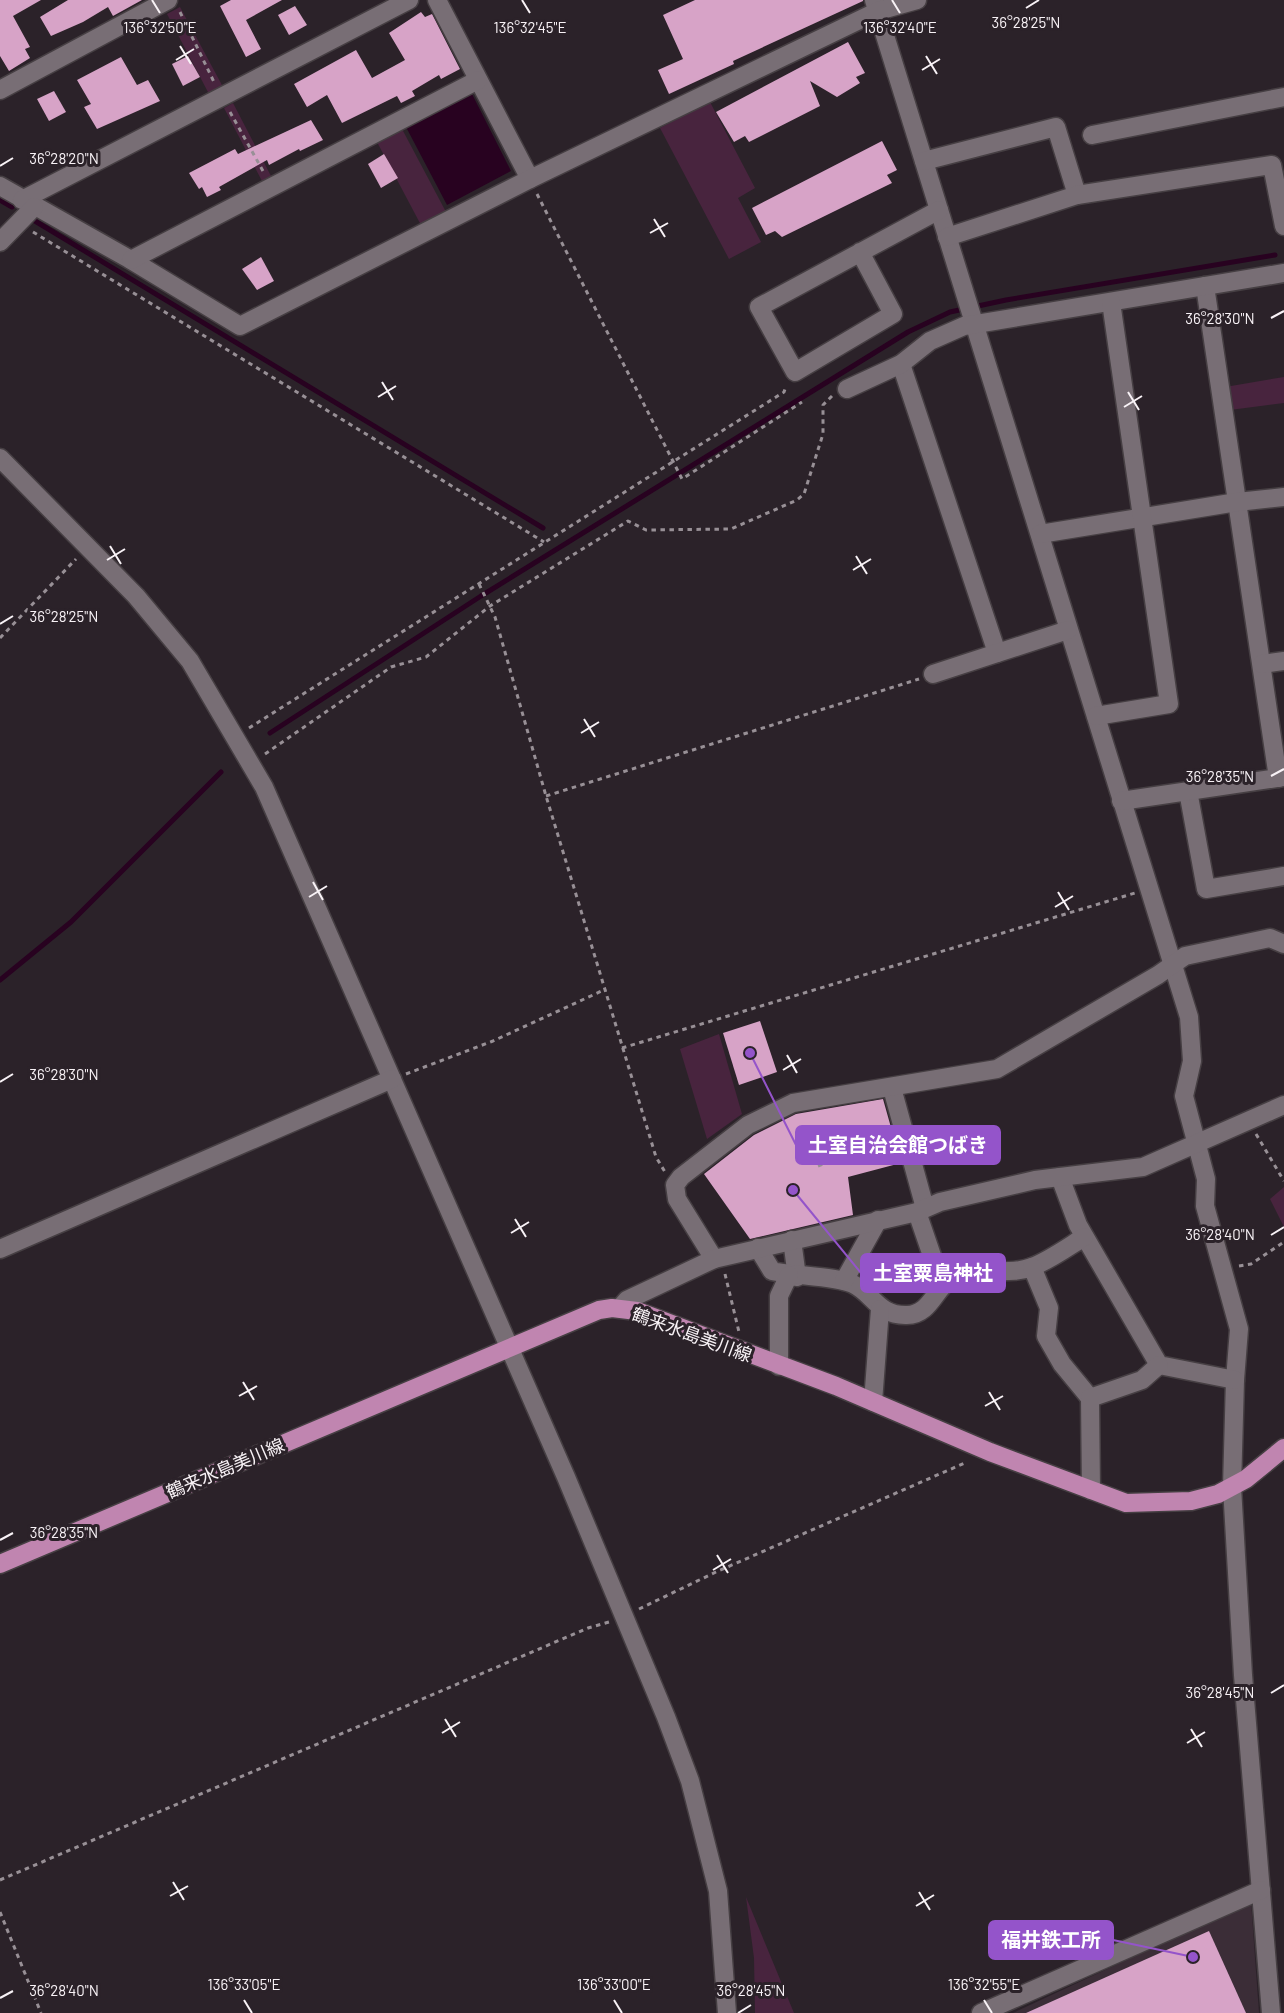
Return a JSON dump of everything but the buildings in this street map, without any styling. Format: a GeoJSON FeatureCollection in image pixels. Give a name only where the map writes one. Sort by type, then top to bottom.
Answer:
{"type":"FeatureCollection","features":[{"type":"Feature","properties":{"kind":"main road","name":"鶴来水島美川線"},"geometry":{"type":"LineString","coordinates":[[0,1564],[509,1346],[599,1310],[620,1308],[637,1311],[873,1402],[990,1452],[1126,1503],[1158,1504],[1191,1501],[1232,1487],[1284,1448]]}},
{"type":"Feature","properties":{"kind":"street"},"geometry":{"type":"LineString","coordinates":[[0,242],[18,223],[28,203],[409,0]]}},
{"type":"Feature","properties":{"kind":"street"},"geometry":{"type":"LineString","coordinates":[[437,0],[530,179]]}},
{"type":"Feature","properties":{"kind":"street"},"geometry":{"type":"LineString","coordinates":[[0,186],[131,260],[240,326],[876,6],[917,0]]}},
{"type":"Feature","properties":{"kind":"street"},"geometry":{"type":"LineString","coordinates":[[0,90],[161,1]]}},
{"type":"Feature","properties":{"kind":"street"},"geometry":{"type":"LineString","coordinates":[[876,6],[1189,1017],[1192,1061],[1184,1096],[1195,1145],[1206,1179],[1205,1206],[1239,1329],[1232,1487],[1243,1675],[1270,2013]]}},
{"type":"Feature","properties":{"kind":"street"},"geometry":{"type":"LineString","coordinates":[[131,260],[478,80]]}},
{"type":"Feature","properties":{"kind":"street"},"geometry":{"type":"LineString","coordinates":[[1092,135],[1284,98]]}},
{"type":"Feature","properties":{"kind":"street"},"geometry":{"type":"LineString","coordinates":[[924,161],[1056,127],[1077,195]]}},
{"type":"Feature","properties":{"kind":"street"},"geometry":{"type":"LineString","coordinates":[[947,237],[1077,195],[1272,165],[1284,226]]}},
{"type":"Feature","properties":{"kind":"street"},"geometry":{"type":"LineString","coordinates":[[860,252],[893,314],[795,372],[759,307],[860,252],[939,210]]}},
{"type":"Feature","properties":{"kind":"street"},"geometry":{"type":"LineString","coordinates":[[847,389],[901,364],[915,351],[947,332],[970,312],[1111,302],[1284,273]]}},
{"type":"Feature","properties":{"kind":"street"},"geometry":{"type":"LineString","coordinates":[[1121,801],[1281,777],[1205,286]]}},
{"type":"Feature","properties":{"kind":"street"},"geometry":{"type":"LineString","coordinates":[[1096,716],[1169,704],[1111,302]]}},
{"type":"Feature","properties":{"kind":"street"},"geometry":{"type":"LineString","coordinates":[[901,364],[997,653]]}},
{"type":"Feature","properties":{"kind":"street"},"geometry":{"type":"LineString","coordinates":[[0,458],[136,596],[190,661],[264,787],[509,1346],[625,1617],[690,1781],[707,1840],[719,1902],[728,2013]]}},
{"type":"Feature","properties":{"kind":"street"},"geometry":{"type":"LineString","coordinates":[[1041,534],[1237,502],[1284,497]]}},
{"type":"Feature","properties":{"kind":"street"},"geometry":{"type":"LineString","coordinates":[[933,674],[1068,630]]}},
{"type":"Feature","properties":{"kind":"street"},"geometry":{"type":"LineString","coordinates":[[1262,664],[1284,661]]}},
{"type":"Feature","properties":{"kind":"street"},"geometry":{"type":"LineString","coordinates":[[1188,791],[1206,889],[1284,876]]}},
{"type":"Feature","properties":{"kind":"street"},"geometry":{"type":"LineString","coordinates":[[717,1258],[677,1199],[675,1185],[681,1177],[748,1125],[793,1103],[997,1069],[1158,975],[1185,956],[1270,938],[1284,944]]}},
{"type":"Feature","properties":{"kind":"street"},"geometry":{"type":"LineString","coordinates":[[0,1249],[392,1079]]}},
{"type":"Feature","properties":{"kind":"street"},"geometry":{"type":"LineString","coordinates":[[758,1248],[772,1271],[793,1276],[852,1283],[865,1291],[880,1309],[907,1316],[919,1312],[939,1294],[942,1285],[921,1210],[892,1088]]}},
{"type":"Feature","properties":{"kind":"street"},"geometry":{"type":"LineString","coordinates":[[620,1308],[627,1300],[717,1258],[921,1210],[950,1199],[1060,1177],[1143,1167],[1284,1105]]}},
{"type":"Feature","properties":{"kind":"street"},"geometry":{"type":"LineString","coordinates":[[1060,1177],[1084,1237],[1159,1365],[1235,1380]]}},
{"type":"Feature","properties":{"kind":"street"},"geometry":{"type":"LineString","coordinates":[[844,1281],[878,1220]]}},
{"type":"Feature","properties":{"kind":"street"},"geometry":{"type":"LineString","coordinates":[[942,1285],[953,1278],[981,1269],[1010,1271],[1032,1267],[1084,1237]]}},
{"type":"Feature","properties":{"kind":"street"},"geometry":{"type":"LineString","coordinates":[[779,1366],[779,1296],[793,1276],[792,1240]]}},
{"type":"Feature","properties":{"kind":"street"},"geometry":{"type":"LineString","coordinates":[[1032,1267],[1049,1308],[1046,1336],[1062,1364],[1090,1398],[1091,1490]]}},
{"type":"Feature","properties":{"kind":"street"},"geometry":{"type":"LineString","coordinates":[[873,1402],[880,1309]]}},
{"type":"Feature","properties":{"kind":"street"},"geometry":{"type":"LineString","coordinates":[[1090,1398],[1142,1380],[1159,1365]]}},
{"type":"Feature","properties":{"kind":"street"},"geometry":{"type":"LineString","coordinates":[[981,2013],[1261,1890]]}},
{"type":"Feature","properties":{"kind":"path"},"geometry":{"type":"LineString","coordinates":[[530,179],[682,479],[802,402]]}},
{"type":"Feature","properties":{"kind":"path"},"geometry":{"type":"LineString","coordinates":[[18,223],[544,542]]}},
{"type":"Feature","properties":{"kind":"path"},"geometry":{"type":"LineString","coordinates":[[236,736],[784,392],[795,372]]}},
{"type":"Feature","properties":{"kind":"path"},"geometry":{"type":"LineString","coordinates":[[251,763],[391,667],[426,657],[490,606],[628,520],[646,530],[731,528],[797,500],[804,494],[824,434],[823,405],[835,394],[847,389]]}},
{"type":"Feature","properties":{"kind":"path"},"geometry":{"type":"LineString","coordinates":[[0,638],[64,569],[89,548]]}},
{"type":"Feature","properties":{"kind":"path"},"geometry":{"type":"LineString","coordinates":[[479,584],[490,606],[656,1157],[675,1185]]}},
{"type":"Feature","properties":{"kind":"path"},"geometry":{"type":"LineString","coordinates":[[546,796],[933,674]]}},
{"type":"Feature","properties":{"kind":"path"},"geometry":{"type":"LineString","coordinates":[[622,1048],[1148,889]]}},
{"type":"Feature","properties":{"kind":"path"},"geometry":{"type":"LineString","coordinates":[[392,1079],[493,1041],[606,989]]}},
{"type":"Feature","properties":{"kind":"path"},"geometry":{"type":"LineString","coordinates":[[1249,1122],[1284,1181]]}},
{"type":"Feature","properties":{"kind":"path"},"geometry":{"type":"LineString","coordinates":[[818,1166],[904,1131]]}},
{"type":"Feature","properties":{"kind":"path"},"geometry":{"type":"LineString","coordinates":[[1222,1270],[1251,1264],[1284,1242]]}},
{"type":"Feature","properties":{"kind":"path"},"geometry":{"type":"LineString","coordinates":[[717,1258],[745,1354]]}},
{"type":"Feature","properties":{"kind":"path"},"geometry":{"type":"LineString","coordinates":[[0,1880],[588,1628],[625,1617],[726,1568],[990,1452]]}},
{"type":"Feature","properties":{"kind":"path"},"geometry":{"type":"LineString","coordinates":[[0,1912],[41,2013]]}},
{"type":"Feature","properties":{"kind":"shaded area"},"geometry":{"type":"Polygon","coordinates":[[[180,7],[223,87],[209,94],[167,14],[180,7]]]}},
{"type":"Feature","properties":{"kind":"shaded area"},"geometry":{"type":"Polygon","coordinates":[[[471,92],[511,171],[447,205],[406,127],[471,92]]]}},
{"type":"Feature","properties":{"kind":"shaded area"},"geometry":{"type":"Polygon","coordinates":[[[710,102],[755,188],[738,198],[761,242],[729,259],[660,128],[710,102]]]}},
{"type":"Feature","properties":{"kind":"shaded area"},"geometry":{"type":"Polygon","coordinates":[[[233,103],[271,176],[262,181],[224,108],[233,103]]]}},
{"type":"Feature","properties":{"kind":"shaded area"},"geometry":{"type":"Polygon","coordinates":[[[402,129],[446,212],[422,227],[377,142],[402,129]]]}},
{"type":"Feature","properties":{"kind":"shaded area"},"geometry":{"type":"Polygon","coordinates":[[[1284,377],[1284,403],[1230,410],[1225,387],[1284,377]]]}},
{"type":"Feature","properties":{"kind":"shaded area"},"geometry":{"type":"Polygon","coordinates":[[[719,1034],[742,1114],[707,1139],[680,1049],[719,1034]]]}},
{"type":"Feature","properties":{"kind":"shaded area"},"geometry":{"type":"Polygon","coordinates":[[[1284,1187],[1284,1227],[1270,1199],[1284,1187]]]}},
{"type":"Feature","properties":{"kind":"shaded area"},"geometry":{"type":"Polygon","coordinates":[[[746,1897],[794,2013],[755,2013],[754,1958],[746,1897]]]}},
{"type":"Feature","properties":{"kind":"shaded area"},"geometry":{"type":"Polygon","coordinates":[[[1251,1902],[1259,2013],[1013,2013],[1251,1902]]]}},
{"type":"Feature","properties":{"kind":"waterway"},"geometry":{"type":"LineString","coordinates":[[0,200],[12,207]]}},
{"type":"Feature","properties":{"kind":"waterway"},"geometry":{"type":"LineString","coordinates":[[35,221],[543,528]]}},
{"type":"Feature","properties":{"kind":"waterway"},"geometry":{"type":"LineString","coordinates":[[270,733],[481,596],[908,332],[950,312],[1006,300],[1275,255]]}},
{"type":"Feature","properties":{"kind":"waterway"},"geometry":{"type":"LineString","coordinates":[[0,980],[71,922],[221,772]]}},
{"type":"Feature","properties":{"kind":"place","name":"土室自治会館つばき"},"geometry":{"type":"Point","coordinates":[750,1053]}},
{"type":"Feature","properties":{"kind":"place","name":"土室粟島神社"},"geometry":{"type":"Point","coordinates":[793,1190]}},
{"type":"Feature","properties":{"kind":"place","name":"福井鉄工所"},"geometry":{"type":"Point","coordinates":[1193,1957]}}]}
